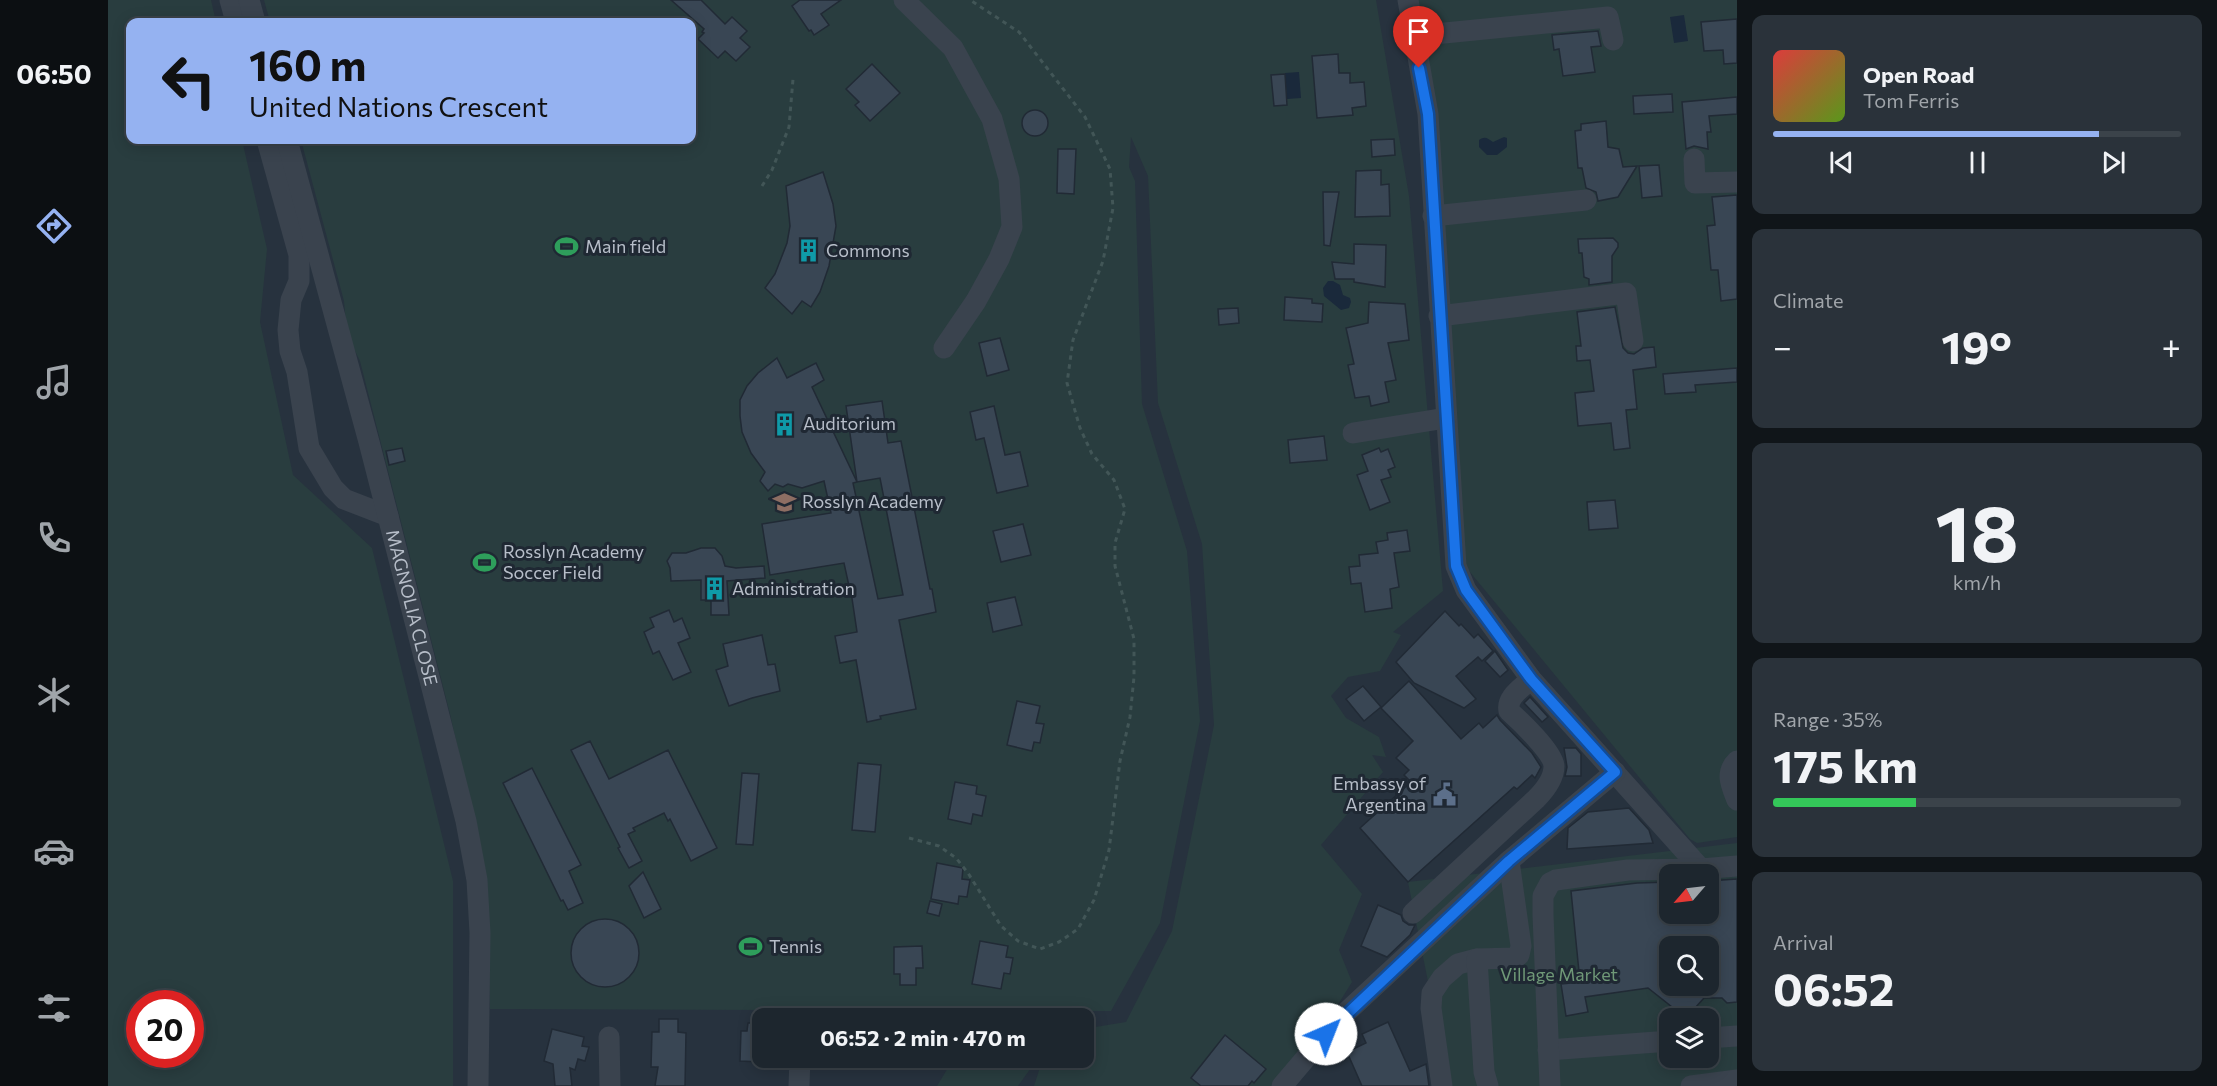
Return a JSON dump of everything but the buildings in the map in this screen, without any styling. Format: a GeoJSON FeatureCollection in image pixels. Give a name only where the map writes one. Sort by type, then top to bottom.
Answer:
{"type":"FeatureCollection","features":[{"type":"Feature","properties":{"kind":"street"},"geometry":{"type":"LineString","coordinates":[[230,0],[235,18]]}},
{"type":"Feature","properties":{"kind":"street"},"geometry":{"type":"LineString","coordinates":[[249,0],[254,18]]}},
{"type":"Feature","properties":{"kind":"street"},"geometry":{"type":"LineString","coordinates":[[904,0],[953,48],[992,119],[1009,179],[1011,227],[999,259],[976,301],[944,348]]}},
{"type":"Feature","properties":{"kind":"street"},"geometry":{"type":"LineString","coordinates":[[1408,0],[1428,114],[1456,566],[1466,590],[1531,679],[1697,864]]}},
{"type":"Feature","properties":{"kind":"street"},"geometry":{"type":"LineString","coordinates":[[1414,36],[1608,17],[1613,40]]}},
{"type":"Feature","properties":{"kind":"street"},"geometry":{"type":"LineString","coordinates":[[268,144],[298,255],[299,281],[291,300],[288,330],[309,448],[333,488],[344,499],[388,516]]}},
{"type":"Feature","properties":{"kind":"street","name":"MAGNOLIA CLOSE"},"geometry":{"type":"LineString","coordinates":[[288,144],[388,516],[466,821],[477,880],[480,933],[478,1086]]}},
{"type":"Feature","properties":{"kind":"street"},"geometry":{"type":"LineString","coordinates":[[1694,159],[1695,183],[1737,182]]}},
{"type":"Feature","properties":{"kind":"street"},"geometry":{"type":"LineString","coordinates":[[1433,216],[1586,200]]}},
{"type":"Feature","properties":{"kind":"street"},"geometry":{"type":"LineString","coordinates":[[1439,316],[1626,293],[1634,341]]}},
{"type":"Feature","properties":{"kind":"street"},"geometry":{"type":"LineString","coordinates":[[1353,432],[1446,418]]}},
{"type":"Feature","properties":{"kind":"street"},"geometry":{"type":"LineString","coordinates":[[1413,913],[1536,799],[1550,783],[1554,766],[1550,756],[1509,711],[1507,704],[1531,679]]}},
{"type":"Feature","properties":{"kind":"street"},"geometry":{"type":"LineString","coordinates":[[1737,761],[1730,767],[1729,776],[1737,800]]}},
{"type":"Feature","properties":{"kind":"street"},"geometry":{"type":"LineString","coordinates":[[1282,1086],[1338,1020],[1509,861],[1615,772]]}},
{"type":"Feature","properties":{"kind":"street"},"geometry":{"type":"LineString","coordinates":[[1442,1086],[1431,1008],[1432,993],[1442,978],[1458,963],[1477,959],[1515,958],[1519,955],[1521,946],[1509,861]]}},
{"type":"Feature","properties":{"kind":"street"},"geometry":{"type":"LineString","coordinates":[[1719,868],[1737,866]]}},
{"type":"Feature","properties":{"kind":"street"},"geometry":{"type":"LineString","coordinates":[[1550,1086],[1543,896],[1550,884],[1556,880],[1628,870],[1659,870]]}},
{"type":"Feature","properties":{"kind":"street"},"geometry":{"type":"LineString","coordinates":[[1477,959],[1484,1072],[1488,1086]]}},
{"type":"Feature","properties":{"kind":"street"},"geometry":{"type":"LineString","coordinates":[[1719,1037],[1737,1036]]}},
{"type":"Feature","properties":{"kind":"street"},"geometry":{"type":"LineString","coordinates":[[609,1037],[610,1086]]}},
{"type":"Feature","properties":{"kind":"street"},"geometry":{"type":"LineString","coordinates":[[1548,1050],[1659,1042]]}},
{"type":"Feature","properties":{"kind":"street"},"geometry":{"type":"LineString","coordinates":[[800,1068],[800,1086]]}},
{"type":"Feature","properties":{"kind":"street"},"geometry":{"type":"LineString","coordinates":[[1691,1086],[1737,1080]]}},
{"type":"Feature","properties":{"kind":"path"},"geometry":{"type":"LineString","coordinates":[[909,838],[939,846],[956,858],[1001,926],[1018,941],[1040,949],[1059,942],[1077,929],[1094,900],[1109,850],[1120,761],[1130,717],[1134,677],[1134,639],[1115,566],[1115,543],[1125,509],[1114,480],[1092,454],[1080,429],[1067,383],[1073,340],[1103,261],[1113,208],[1110,169],[1085,117],[1019,32],[970,0]]}},
{"type":"Feature","properties":{"kind":"path"},"geometry":{"type":"LineString","coordinates":[[762,186],[772,170],[789,127],[792,79]]}},
{"type":"Feature","properties":{"kind":"green space"},"geometry":{"type":"Polygon","coordinates":[[[108,0],[211,0],[215,18],[126,18],[126,144],[243,144],[267,249],[260,322],[293,475],[372,548],[453,881],[453,1086],[108,1086],[108,0]]]}},
{"type":"Feature","properties":{"kind":"green space","name":"Rosslyn Academy"},"geometry":{"type":"Polygon","coordinates":[[[264,0],[1376,0],[1409,196],[1443,591],[1393,632],[1401,635],[1380,671],[1348,677],[1331,696],[1346,718],[1379,737],[1386,757],[1372,755],[1383,772],[1321,845],[1362,894],[1339,950],[1352,982],[1287,1086],[1034,1086],[1040,1068],[1094,1068],[1094,1027],[1126,1022],[1172,931],[1214,725],[1202,544],[1158,403],[1148,176],[1131,137],[1129,167],[1135,181],[1142,404],[1187,551],[1200,721],[1160,923],[1111,1011],[1094,1011],[1094,1008],[490,1009],[486,876],[450,714],[360,361],[347,335],[344,301],[302,144],[696,144],[696,18],[269,18],[264,0]]]}},
{"type":"Feature","properties":{"kind":"green space"},"geometry":{"type":"Polygon","coordinates":[[[1415,0],[1737,0],[1737,837],[1697,843],[1690,839],[1465,566],[1415,0]]]}},
{"type":"Feature","properties":{"kind":"green space","name":"Village Market"},"geometry":{"type":"Polygon","coordinates":[[[1737,843],[1737,1086],[1449,1086],[1408,882],[1737,843]]]}},
{"type":"Feature","properties":{"kind":"green space"},"geometry":{"type":"Polygon","coordinates":[[[948,1068],[1031,1068],[1018,1086],[937,1086],[948,1068]]]}},
{"type":"Feature","properties":{"kind":"water"},"geometry":{"type":"Polygon","coordinates":[[[1684,15],[1688,41],[1674,43],[1670,17],[1684,15]]]}},
{"type":"Feature","properties":{"kind":"water"},"geometry":{"type":"Polygon","coordinates":[[[1299,72],[1301,98],[1287,99],[1285,73],[1299,72]]]}},
{"type":"Feature","properties":{"kind":"water"},"geometry":{"type":"Polygon","coordinates":[[[1486,138],[1493,142],[1507,138],[1507,147],[1497,155],[1487,155],[1479,147],[1481,139],[1486,138]]]}},
{"type":"Feature","properties":{"kind":"water"},"geometry":{"type":"Polygon","coordinates":[[[1328,281],[1340,285],[1343,295],[1350,298],[1349,308],[1341,310],[1324,296],[1323,288],[1328,281]]]}},
{"type":"Feature","properties":{"kind":"place","name":"Main field"},"geometry":{"type":"Point","coordinates":[567,247]}},
{"type":"Feature","properties":{"kind":"place","name":"Commons"},"geometry":{"type":"Point","coordinates":[808,251]}},
{"type":"Feature","properties":{"kind":"place","name":"Auditorium"},"geometry":{"type":"Point","coordinates":[785,424]}},
{"type":"Feature","properties":{"kind":"place","name":"Rosslyn Academy"},"geometry":{"type":"Point","coordinates":[784,502]}},
{"type":"Feature","properties":{"kind":"place","name":"Rosslyn Academy Soccer Field"},"geometry":{"type":"Point","coordinates":[485,562]}},
{"type":"Feature","properties":{"kind":"place","name":"Administration"},"geometry":{"type":"Point","coordinates":[714,589]}},
{"type":"Feature","properties":{"kind":"place","name":"Embassy of Argentina"},"geometry":{"type":"Point","coordinates":[1444,794]}},
{"type":"Feature","properties":{"kind":"place","name":"Tennis"},"geometry":{"type":"Point","coordinates":[751,947]}},
{"type":"Feature","properties":{"kind":"route"},"geometry":{"type":"LineString","coordinates":[[1326,1034],[1338,1020],[1509,861],[1615,772],[1531,679],[1466,590],[1456,566],[1428,114],[1419,68]]}}]}
